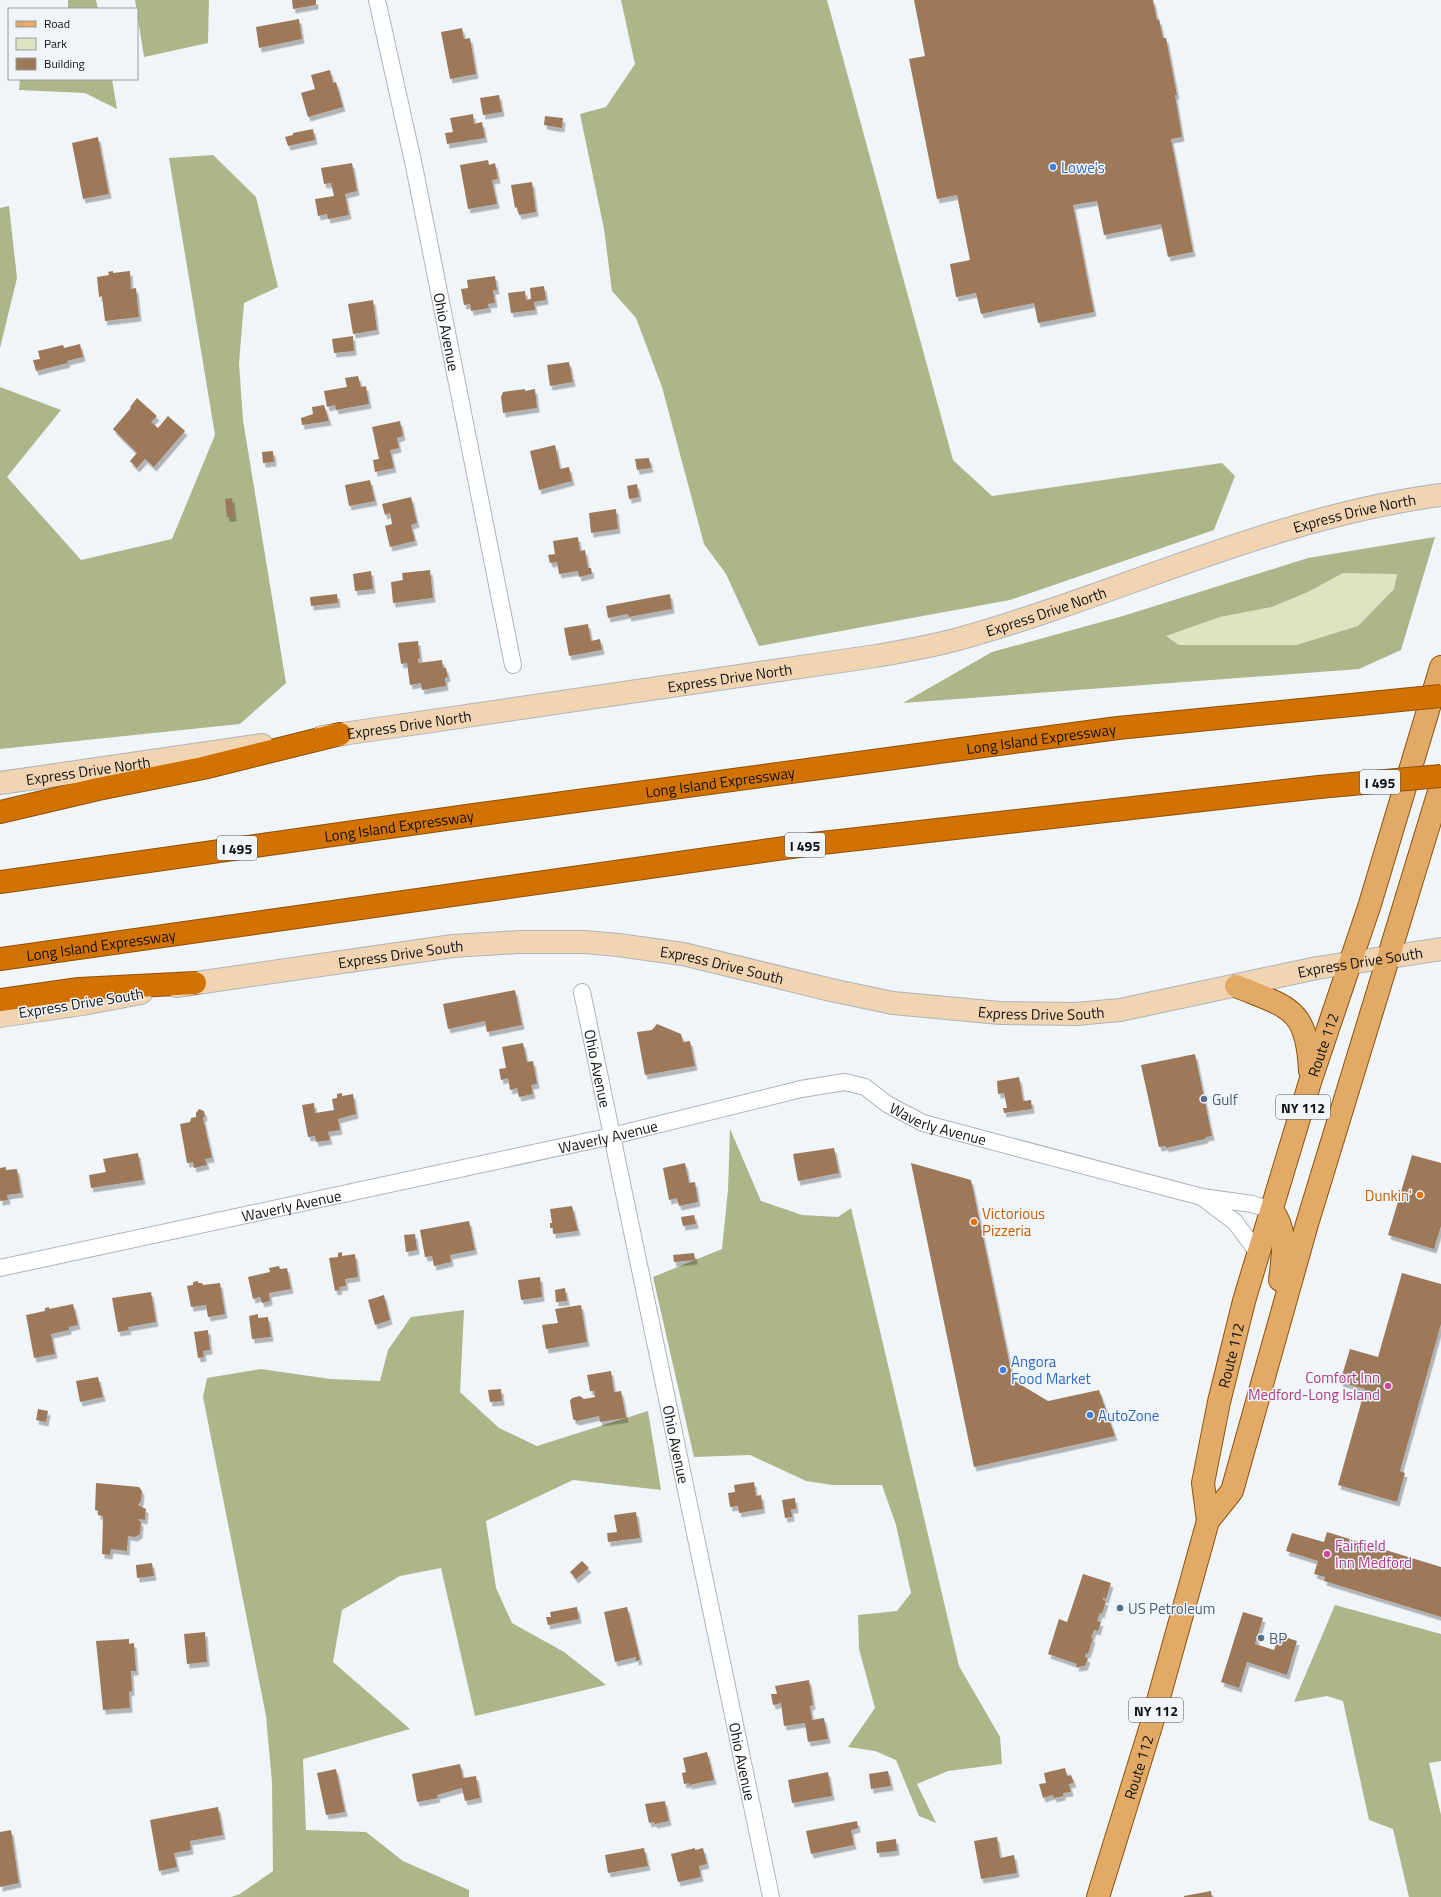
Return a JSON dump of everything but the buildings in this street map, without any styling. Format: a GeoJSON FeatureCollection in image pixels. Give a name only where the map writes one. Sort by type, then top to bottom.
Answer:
{"type":"FeatureCollection","features":[{"type":"Feature","properties":{"kind":"highway","name":"Long Island Expressway"},"geometry":{"type":"LineString","coordinates":[[0,882],[481,814],[1118,728],[1441,696]]}},
{"type":"Feature","properties":{"kind":"highway"},"geometry":{"type":"LineString","coordinates":[[0,812],[98,789],[203,768],[340,734]]}},
{"type":"Feature","properties":{"kind":"highway","name":"Long Island Expressway"},"geometry":{"type":"LineString","coordinates":[[0,959],[813,844],[1319,787],[1441,776]]}},
{"type":"Feature","properties":{"kind":"highway"},"geometry":{"type":"LineString","coordinates":[[0,1000],[79,989],[195,983]]}},
{"type":"Feature","properties":{"kind":"main road","name":"Express Drive North"},"geometry":{"type":"LineString","coordinates":[[0,783],[876,656],[918,648],[1005,625],[1286,528],[1359,510],[1441,495]]}},
{"type":"Feature","properties":{"kind":"main road","name":"Route 112"},"geometry":{"type":"LineString","coordinates":[[1098,1897],[1151,1726],[1208,1521],[1203,1483],[1219,1402],[1244,1301],[1310,1082],[1370,904],[1441,667]]}},
{"type":"Feature","properties":{"kind":"main road","name":"Route 112"},"geometry":{"type":"LineString","coordinates":[[1208,1521],[1232,1491],[1276,1331],[1441,785]]}},
{"type":"Feature","properties":{"kind":"main road","name":"Express Drive South"},"geometry":{"type":"LineString","coordinates":[[0,1016],[82,1004],[195,983],[453,946],[486,943],[552,942],[611,944],[683,954],[823,988],[893,1003],[978,1012],[1076,1014],[1120,1010],[1317,968],[1441,949]]}},
{"type":"Feature","properties":{"kind":"main road"},"geometry":{"type":"LineString","coordinates":[[1236,986],[1282,1005],[1297,1017],[1305,1032],[1308,1043],[1310,1082]]}},
{"type":"Feature","properties":{"kind":"main road"},"geometry":{"type":"LineString","coordinates":[[1272,1210],[1281,1226],[1284,1247],[1276,1331]]}},
{"type":"Feature","properties":{"kind":"street","name":"Ohio Avenue"},"geometry":{"type":"LineString","coordinates":[[377,0],[414,166],[513,665]]}},
{"type":"Feature","properties":{"kind":"street","name":"Ohio Avenue"},"geometry":{"type":"LineString","coordinates":[[582,992],[771,1897]]}},
{"type":"Feature","properties":{"kind":"street","name":"Waverly Avenue"},"geometry":{"type":"LineString","coordinates":[[0,1268],[612,1136],[801,1089],[845,1082],[866,1087],[887,1104],[923,1123],[1202,1197],[1252,1204],[1272,1210]]}},
{"type":"Feature","properties":{"kind":"street","name":"Waverly Avenue"},"geometry":{"type":"LineString","coordinates":[[1202,1197],[1235,1222],[1258,1252]]}},
{"type":"Feature","properties":{"kind":"green space"},"geometry":{"type":"Polygon","coordinates":[[[68,0],[96,0],[98,8],[68,8],[68,0]]]}},
{"type":"Feature","properties":{"kind":"green space"},"geometry":{"type":"Polygon","coordinates":[[[135,0],[209,0],[208,43],[144,57],[138,19],[138,8],[136,8],[135,0]]]}},
{"type":"Feature","properties":{"kind":"green space"},"geometry":{"type":"Polygon","coordinates":[[[621,0],[827,0],[953,460],[992,496],[1222,463],[1235,476],[1214,530],[1010,600],[759,646],[726,574],[704,544],[662,387],[636,318],[612,291],[604,229],[580,114],[606,107],[635,64],[621,0]]]}},
{"type":"Feature","properties":{"kind":"green space"},"geometry":{"type":"Polygon","coordinates":[[[20,80],[112,80],[117,109],[85,93],[19,90],[20,80]]]}},
{"type":"Feature","properties":{"kind":"green space"},"geometry":{"type":"Polygon","coordinates":[[[213,155],[256,197],[278,287],[244,303],[239,363],[243,420],[286,683],[240,724],[0,749],[0,387],[61,410],[7,477],[81,560],[172,539],[215,435],[169,158],[213,155]]]}},
{"type":"Feature","properties":{"kind":"green space"},"geometry":{"type":"Polygon","coordinates":[[[9,206],[17,278],[0,348],[0,208],[9,206]]]}},
{"type":"Feature","properties":{"kind":"green space"},"geometry":{"type":"Polygon","coordinates":[[[1435,537],[1401,650],[1359,669],[903,703],[992,652],[1123,616],[1308,558],[1435,537]],[[1343,573],[1308,592],[1272,607],[1220,617],[1166,636],[1179,645],[1296,645],[1358,626],[1394,589],[1397,574],[1343,573]]]}},
{"type":"Feature","properties":{"kind":"green space"},"geometry":{"type":"Polygon","coordinates":[[[1343,573],[1397,573],[1394,589],[1358,626],[1296,645],[1179,645],[1165,636],[1220,617],[1272,607],[1308,592],[1343,573]]]}},
{"type":"Feature","properties":{"kind":"green space"},"geometry":{"type":"Polygon","coordinates":[[[730,1129],[761,1201],[802,1215],[838,1217],[851,1208],[959,1666],[1000,1737],[1002,1764],[948,1771],[917,1784],[936,1823],[919,1816],[896,1760],[875,1751],[848,1747],[875,1708],[859,1649],[858,1615],[897,1611],[911,1593],[896,1525],[882,1485],[833,1485],[806,1481],[750,1455],[694,1457],[653,1277],[722,1249],[728,1190],[730,1129]]]}},
{"type":"Feature","properties":{"kind":"green space"},"geometry":{"type":"Polygon","coordinates":[[[464,1310],[460,1392],[499,1428],[537,1446],[648,1411],[661,1490],[573,1480],[486,1521],[496,1588],[512,1623],[564,1652],[606,1685],[475,1716],[441,1568],[400,1576],[342,1610],[333,1662],[410,1729],[303,1759],[306,1830],[366,1832],[403,1861],[469,1890],[469,1897],[231,1897],[240,1894],[273,1871],[272,1782],[266,1716],[203,1397],[207,1378],[261,1369],[330,1379],[380,1381],[388,1350],[411,1317],[464,1310]]]}},
{"type":"Feature","properties":{"kind":"green space"},"geometry":{"type":"Polygon","coordinates":[[[1335,1605],[1441,1634],[1441,1761],[1429,1763],[1441,1815],[1441,1897],[1409,1897],[1393,1829],[1369,1820],[1343,1701],[1327,1696],[1294,1702],[1335,1605]]]}},
{"type":"Feature","properties":{"kind":"place","name":"Lowe's"},"geometry":{"type":"Point","coordinates":[1053,167]}},
{"type":"Feature","properties":{"kind":"place","name":"Gulf"},"geometry":{"type":"Point","coordinates":[1204,1099]}},
{"type":"Feature","properties":{"kind":"place","name":"Dunkin'"},"geometry":{"type":"Point","coordinates":[1420,1195]}},
{"type":"Feature","properties":{"kind":"place","name":"Victorious Pizzeria"},"geometry":{"type":"Point","coordinates":[974,1222]}},
{"type":"Feature","properties":{"kind":"place","name":"Angora Food Market"},"geometry":{"type":"Point","coordinates":[1003,1370]}},
{"type":"Feature","properties":{"kind":"place","name":"Comfort Inn Medford-Long Island"},"geometry":{"type":"Point","coordinates":[1388,1386]}},
{"type":"Feature","properties":{"kind":"place","name":"AutoZone"},"geometry":{"type":"Point","coordinates":[1090,1415]}},
{"type":"Feature","properties":{"kind":"place","name":"Fairfield Inn Medford"},"geometry":{"type":"Point","coordinates":[1327,1554]}},
{"type":"Feature","properties":{"kind":"place","name":"US Petroleum"},"geometry":{"type":"Point","coordinates":[1120,1608]}},
{"type":"Feature","properties":{"kind":"place","name":"BP"},"geometry":{"type":"Point","coordinates":[1261,1638]}}]}
